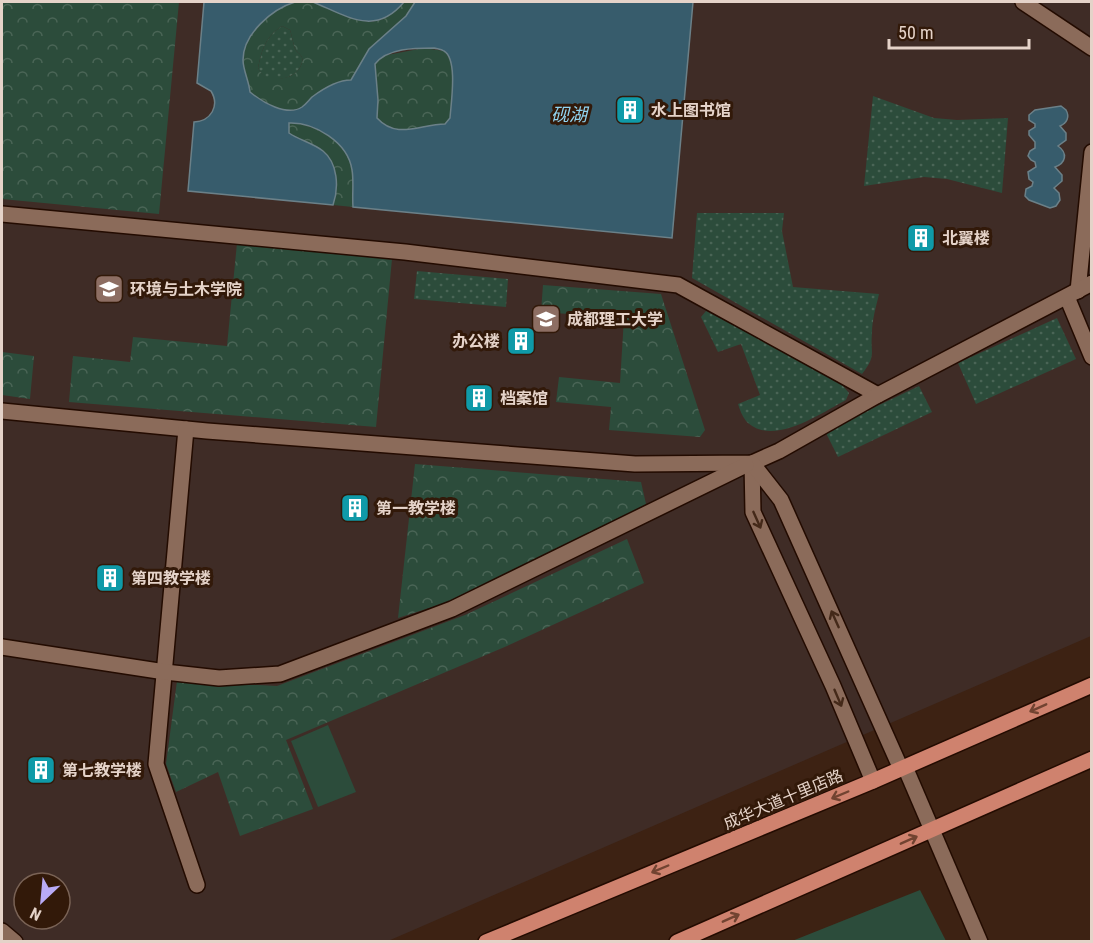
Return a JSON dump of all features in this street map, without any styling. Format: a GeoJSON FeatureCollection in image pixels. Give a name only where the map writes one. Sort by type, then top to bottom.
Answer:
{"type":"FeatureCollection","features":[{"type":"Feature","properties":{"kind":"main road","name":"成华大道十里店路"},"geometry":{"type":"LineString","coordinates":[[486,942],[873,781],[1092,685]]}},
{"type":"Feature","properties":{"kind":"main road"},"geometry":{"type":"LineString","coordinates":[[677,942],[1092,759]]}},
{"type":"Feature","properties":{"kind":"street"},"geometry":{"type":"LineString","coordinates":[[1023,2],[1092,48]]}},
{"type":"Feature","properties":{"kind":"street"},"geometry":{"type":"LineString","coordinates":[[1092,152],[1072,294],[1092,357]]}},
{"type":"Feature","properties":{"kind":"street"},"geometry":{"type":"LineString","coordinates":[[2,214],[405,252],[678,285],[878,395]]}},
{"type":"Feature","properties":{"kind":"street"},"geometry":{"type":"LineString","coordinates":[[2,647],[219,678],[280,674],[452,609],[710,482],[779,451],[878,395],[1092,283]]}},
{"type":"Feature","properties":{"kind":"street"},"geometry":{"type":"LineString","coordinates":[[2,411],[186,429],[635,464],[752,463]]}},
{"type":"Feature","properties":{"kind":"street"},"geometry":{"type":"LineString","coordinates":[[186,429],[156,764],[197,885]]}},
{"type":"Feature","properties":{"kind":"street"},"geometry":{"type":"LineString","coordinates":[[752,463],[781,500],[933,830],[980,942]]}},
{"type":"Feature","properties":{"kind":"street"},"geometry":{"type":"LineString","coordinates":[[752,463],[753,512],[833,686],[873,781]]}},
{"type":"Feature","properties":{"kind":"street"},"geometry":{"type":"LineString","coordinates":[[2,931],[15,942]]}},
{"type":"Feature","properties":{"kind":"shaded area","name":"成都理工大学"},"geometry":{"type":"Polygon","coordinates":[[[2,2],[1091,2],[1091,636],[388,941],[2,942],[2,2]]]}},
{"type":"Feature","properties":{"kind":"green space"},"geometry":{"type":"Polygon","coordinates":[[[312,1],[370,22],[381,20],[392,14],[404,2],[415,2],[406,16],[369,49],[351,80],[331,86],[296,110],[274,107],[250,92],[243,59],[244,50],[253,32],[268,17],[286,5],[312,1]],[[282,26],[265,44],[258,68],[265,78],[287,77],[297,72],[300,67],[302,58],[295,49],[290,30],[282,26]]]}},
{"type":"Feature","properties":{"kind":"green space"},"geometry":{"type":"Polygon","coordinates":[[[2,2],[179,2],[159,214],[2,199],[2,2]]]}},
{"type":"Feature","properties":{"kind":"green space"},"geometry":{"type":"Polygon","coordinates":[[[282,26],[290,30],[295,49],[301,56],[302,62],[297,72],[292,75],[282,79],[265,79],[258,68],[263,50],[268,39],[282,26]]]}},
{"type":"Feature","properties":{"kind":"green space"},"geometry":{"type":"Polygon","coordinates":[[[424,48],[444,51],[452,65],[450,118],[445,124],[413,129],[389,129],[376,118],[378,100],[375,64],[382,56],[424,48]]]}},
{"type":"Feature","properties":{"kind":"green space"},"geometry":{"type":"Polygon","coordinates":[[[873,96],[934,118],[957,120],[1008,118],[1002,193],[947,179],[924,177],[864,186],[873,96]]]}},
{"type":"Feature","properties":{"kind":"green space"},"geometry":{"type":"Polygon","coordinates":[[[289,123],[319,130],[344,151],[352,170],[353,207],[333,205],[336,193],[335,171],[320,149],[289,133],[289,123]]]}},
{"type":"Feature","properties":{"kind":"green space"},"geometry":{"type":"Polygon","coordinates":[[[697,213],[784,213],[782,231],[793,287],[879,294],[873,323],[872,354],[862,374],[692,278],[697,213]]]}},
{"type":"Feature","properties":{"kind":"green space"},"geometry":{"type":"Polygon","coordinates":[[[237,243],[392,259],[376,427],[69,402],[73,356],[130,362],[133,337],[227,346],[237,243]]]}},
{"type":"Feature","properties":{"kind":"green space"},"geometry":{"type":"Polygon","coordinates":[[[417,271],[508,279],[506,307],[414,299],[417,271]]]}},
{"type":"Feature","properties":{"kind":"green space"},"geometry":{"type":"Polygon","coordinates":[[[543,285],[661,294],[705,430],[700,437],[609,430],[611,407],[556,402],[559,377],[620,383],[624,318],[541,312],[543,285]]]}},
{"type":"Feature","properties":{"kind":"green space"},"geometry":{"type":"Polygon","coordinates":[[[706,311],[837,379],[849,393],[846,400],[796,426],[769,431],[757,428],[746,421],[738,404],[760,395],[741,344],[718,352],[701,317],[706,311]]]}},
{"type":"Feature","properties":{"kind":"green space"},"geometry":{"type":"Polygon","coordinates":[[[1057,318],[1076,359],[976,404],[958,363],[1057,318]]]}},
{"type":"Feature","properties":{"kind":"green space"},"geometry":{"type":"Polygon","coordinates":[[[2,352],[34,356],[30,399],[2,395],[2,352]]]}},
{"type":"Feature","properties":{"kind":"green space"},"geometry":{"type":"Polygon","coordinates":[[[919,386],[932,412],[838,457],[825,431],[919,386]]]}},
{"type":"Feature","properties":{"kind":"green space"},"geometry":{"type":"Polygon","coordinates":[[[415,464],[641,482],[646,504],[600,530],[451,601],[398,618],[415,464]]]}},
{"type":"Feature","properties":{"kind":"green space"},"geometry":{"type":"Polygon","coordinates":[[[627,539],[644,583],[507,646],[286,740],[313,809],[240,836],[218,772],[176,792],[166,764],[177,681],[277,686],[465,615],[627,539]]]}},
{"type":"Feature","properties":{"kind":"green space"},"geometry":{"type":"Polygon","coordinates":[[[328,725],[356,792],[318,807],[291,741],[328,725]]]}},
{"type":"Feature","properties":{"kind":"green space"},"geometry":{"type":"Polygon","coordinates":[[[920,890],[946,941],[792,941],[920,890]]]}},
{"type":"Feature","properties":{"kind":"water","name":"砚湖"},"geometry":{"type":"Polygon","coordinates":[[[204,2],[295,2],[277,10],[260,24],[248,41],[243,60],[250,92],[275,107],[296,110],[331,85],[351,80],[369,49],[406,16],[415,2],[693,2],[672,238],[353,207],[352,170],[344,151],[319,130],[289,123],[289,133],[319,148],[332,162],[336,176],[333,205],[188,191],[194,122],[209,116],[215,102],[211,91],[197,83],[204,2]],[[435,48],[394,52],[375,64],[377,118],[385,125],[401,130],[445,124],[450,118],[453,82],[451,63],[444,51],[435,48]]]}},
{"type":"Feature","properties":{"kind":"water"},"geometry":{"type":"Polygon","coordinates":[[[313,2],[404,2],[393,13],[382,19],[371,21],[349,17],[313,2]]]}},
{"type":"Feature","properties":{"kind":"water"},"geometry":{"type":"Polygon","coordinates":[[[1061,106],[1066,110],[1068,117],[1060,126],[1066,133],[1066,140],[1058,146],[1064,158],[1062,163],[1055,167],[1062,175],[1062,181],[1054,188],[1059,193],[1060,200],[1056,206],[1050,208],[1029,200],[1025,196],[1026,189],[1032,186],[1033,182],[1029,179],[1028,172],[1036,167],[1035,162],[1028,156],[1035,148],[1035,142],[1029,135],[1029,131],[1035,127],[1035,124],[1029,120],[1029,115],[1035,110],[1061,106]]]}},
{"type":"Feature","properties":{"kind":"place","name":"水上图书馆"},"geometry":{"type":"Point","coordinates":[630,110]}},
{"type":"Feature","properties":{"kind":"place","name":"北翼楼"},"geometry":{"type":"Point","coordinates":[921,238]}},
{"type":"Feature","properties":{"kind":"place","name":"环境与土木学院"},"geometry":{"type":"Point","coordinates":[109,289]}},
{"type":"Feature","properties":{"kind":"place","name":"成都理工大学"},"geometry":{"type":"Point","coordinates":[546,319]}},
{"type":"Feature","properties":{"kind":"place","name":"办公楼"},"geometry":{"type":"Point","coordinates":[521,341]}},
{"type":"Feature","properties":{"kind":"place","name":"档案馆"},"geometry":{"type":"Point","coordinates":[479,398]}},
{"type":"Feature","properties":{"kind":"place","name":"第一教学楼"},"geometry":{"type":"Point","coordinates":[355,508]}},
{"type":"Feature","properties":{"kind":"place","name":"第四教学楼"},"geometry":{"type":"Point","coordinates":[110,578]}},
{"type":"Feature","properties":{"kind":"place","name":"第七教学楼"},"geometry":{"type":"Point","coordinates":[41,770]}}]}
